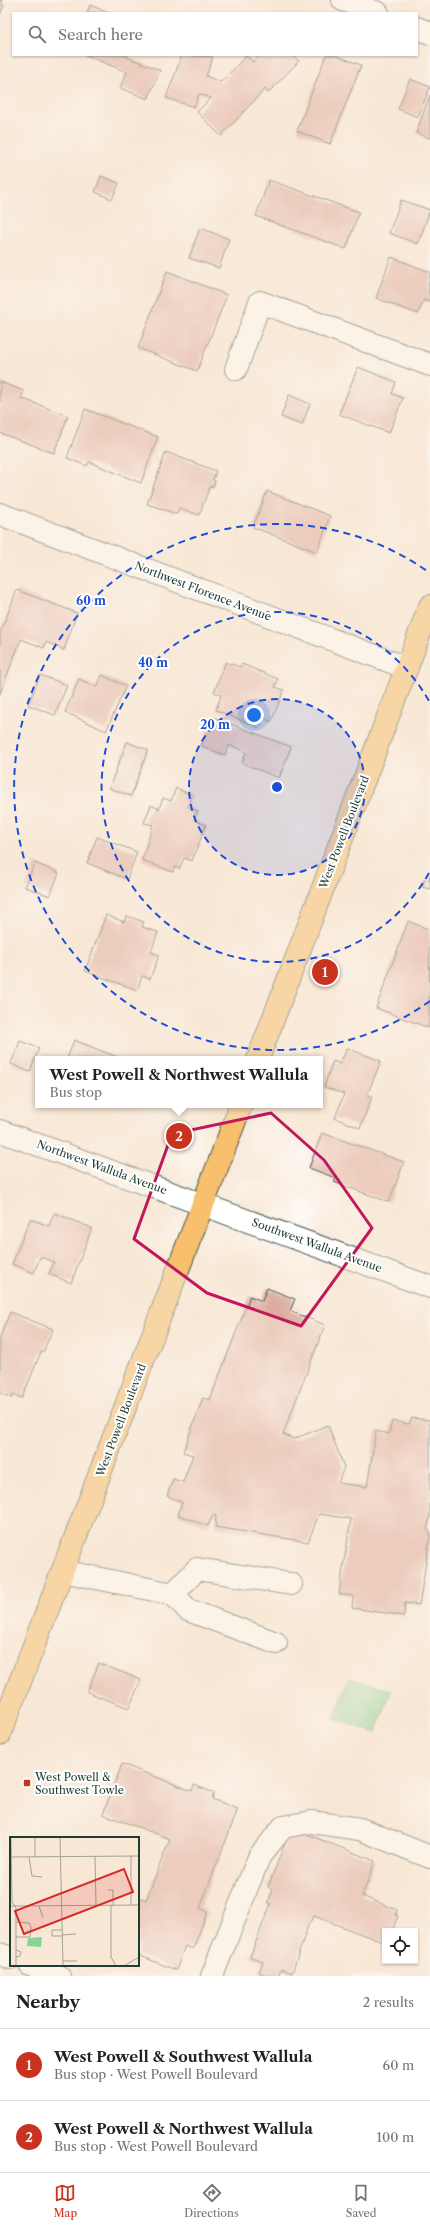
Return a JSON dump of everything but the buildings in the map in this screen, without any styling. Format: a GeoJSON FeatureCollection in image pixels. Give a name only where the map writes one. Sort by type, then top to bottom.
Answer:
{"type":"FeatureCollection","features":[{"type":"Feature","properties":{"kind":"main road","name":"West Powell Boulevard"},"geometry":{"type":"LineString","coordinates":[[259,1056],[430,606]]}},
{"type":"Feature","properties":{"kind":"main road","name":"West Powell Boulevard"},"geometry":{"type":"LineString","coordinates":[[0,1734],[64,1571],[240,1108]]}},
{"type":"Feature","properties":{"kind":"street"},"geometry":{"type":"LineString","coordinates":[[343,0],[375,12]]}},
{"type":"Feature","properties":{"kind":"street"},"geometry":{"type":"LineString","coordinates":[[418,28],[430,32]]}},
{"type":"Feature","properties":{"kind":"street"},"geometry":{"type":"LineString","coordinates":[[236,369],[260,302],[430,365]]}},
{"type":"Feature","properties":{"kind":"street","name":"Northwest Florence Avenue"},"geometry":{"type":"LineString","coordinates":[[0,514],[407,668]]}},
{"type":"Feature","properties":{"kind":"street","name":"Northwest Wallula Avenue"},"geometry":{"type":"LineString","coordinates":[[0,1131],[203,1204]]}},
{"type":"Feature","properties":{"kind":"street","name":"Southwest Wallula Avenue"},"geometry":{"type":"LineString","coordinates":[[203,1204],[430,1286]]}},
{"type":"Feature","properties":{"kind":"street"},"geometry":{"type":"LineString","coordinates":[[172,1594],[197,1569],[291,1584]]}},
{"type":"Feature","properties":{"kind":"street"},"geometry":{"type":"LineString","coordinates":[[64,1571],[172,1594],[188,1610],[276,1643]]}},
{"type":"Feature","properties":{"kind":"street"},"geometry":{"type":"LineString","coordinates":[[212,1976],[259,1856],[283,1827],[311,1822],[360,1830],[430,1857]]}},
{"type":"Feature","properties":{"kind":"street"},"geometry":{"type":"LineString","coordinates":[[0,1954],[10,1958]]}},
{"type":"Feature","properties":{"kind":"street"},"geometry":{"type":"LineString","coordinates":[[33,1966],[59,1976]]}},
{"type":"Feature","properties":{"kind":"highlighted area"},"geometry":{"type":"Polygon","coordinates":[[[271,1113],[324,1160],[372,1228],[301,1326],[207,1293],[134,1239],[172,1134],[271,1113]]]}},
{"type":"Feature","properties":{"kind":"green space"},"geometry":{"type":"Polygon","coordinates":[[[349,1677],[391,1691],[376,1733],[334,1719],[349,1677]]]}},
{"type":"Feature","properties":{"kind":"place","name":"West Powell & Southwest Wallula"},"geometry":{"type":"Point","coordinates":[325,972]}},
{"type":"Feature","properties":{"kind":"place","name":"West Powell & Northwest Wallula"},"geometry":{"type":"Point","coordinates":[179,1136]}},
{"type":"Feature","properties":{"kind":"place","name":"West Powell & Southwest Towle"},"geometry":{"type":"Point","coordinates":[27,1783]}}]}
